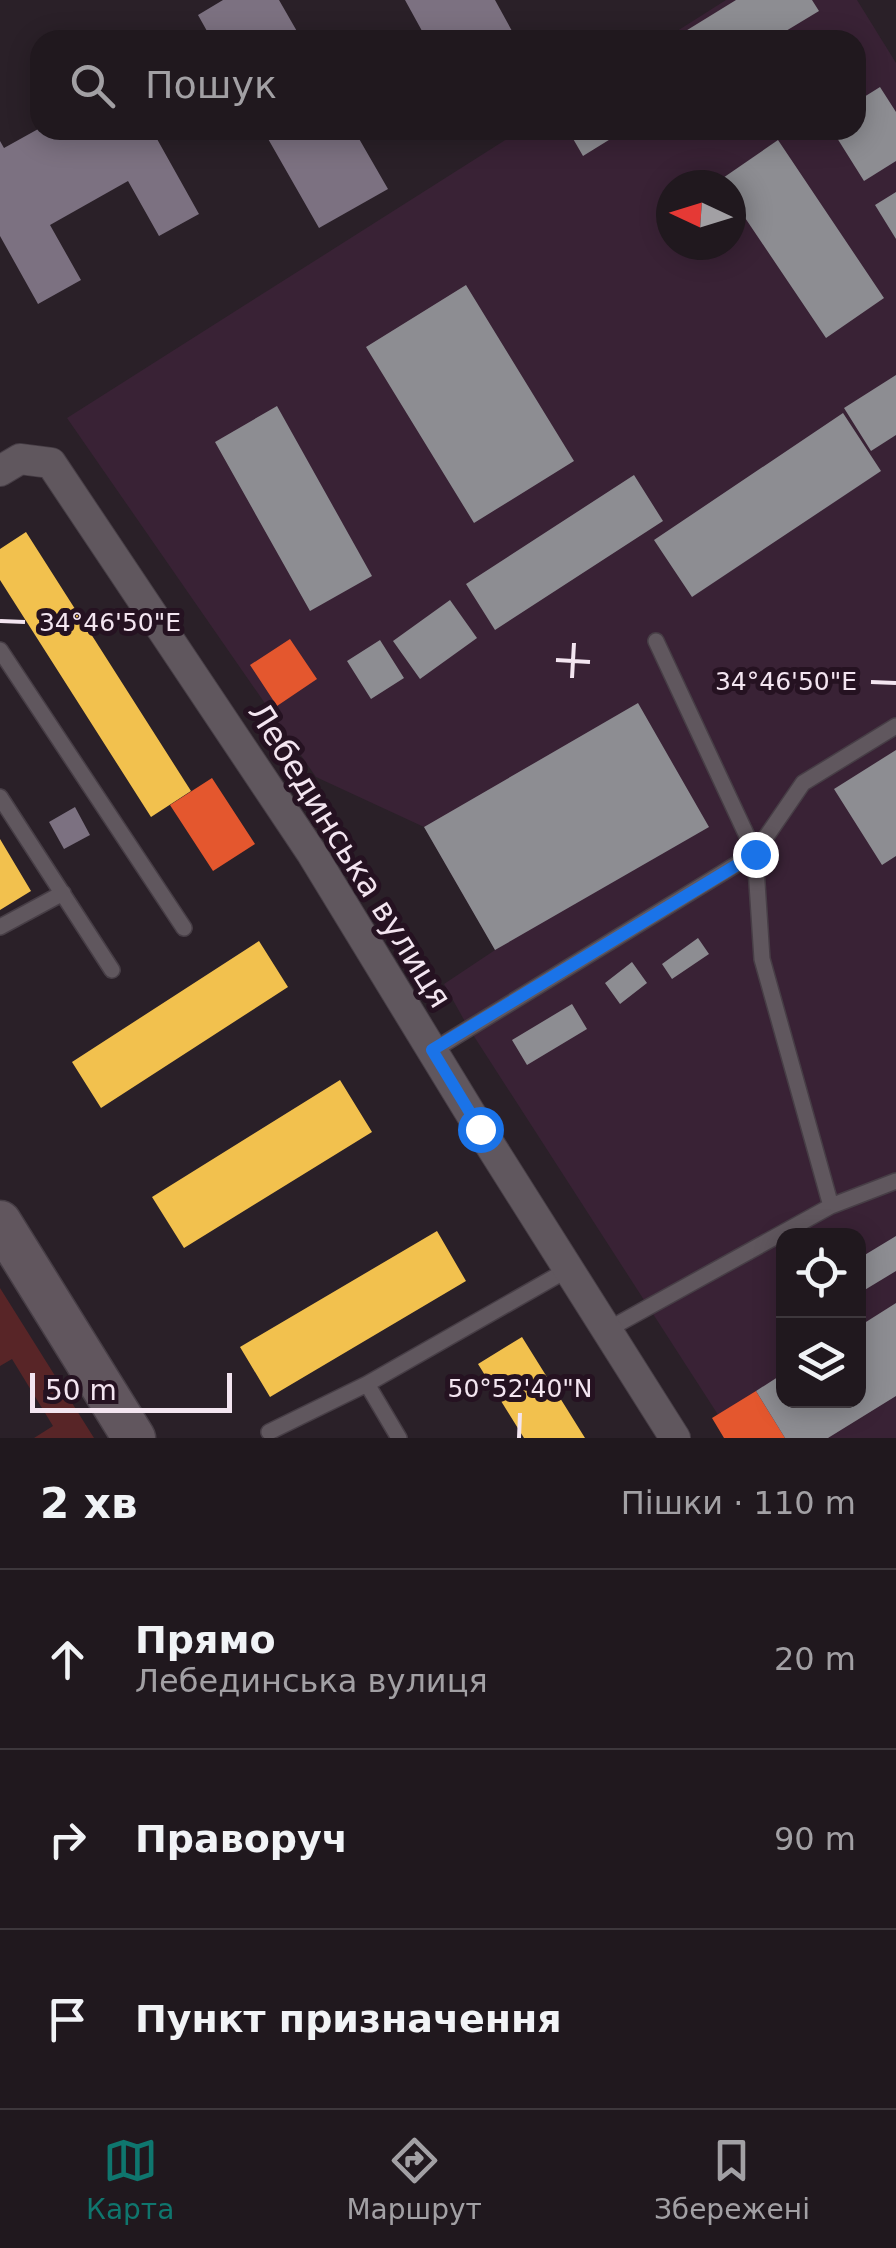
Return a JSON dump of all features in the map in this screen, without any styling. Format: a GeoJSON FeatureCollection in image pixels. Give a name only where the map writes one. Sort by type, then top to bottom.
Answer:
{"type":"FeatureCollection","features":[{"type":"Feature","properties":{"kind":"main road"},"geometry":{"type":"LineString","coordinates":[[0,1222],[134,1438]]}},
{"type":"Feature","properties":{"kind":"street","name":"Лебединська вулиця"},"geometry":{"type":"LineString","coordinates":[[0,471],[20,459],[51,462],[311,852],[567,1270],[675,1438]]}},
{"type":"Feature","properties":{"kind":"lane"},"geometry":{"type":"LineString","coordinates":[[656,641],[755,854],[762,959],[831,1206]]}},
{"type":"Feature","properties":{"kind":"lane"},"geometry":{"type":"LineString","coordinates":[[0,650],[184,928]]}},
{"type":"Feature","properties":{"kind":"lane"},"geometry":{"type":"LineString","coordinates":[[432,1050],[755,854],[803,783],[896,726]]}},
{"type":"Feature","properties":{"kind":"lane"},"geometry":{"type":"LineString","coordinates":[[0,797],[112,970]]}},
{"type":"Feature","properties":{"kind":"lane"},"geometry":{"type":"LineString","coordinates":[[0,927],[63,894]]}},
{"type":"Feature","properties":{"kind":"lane"},"geometry":{"type":"LineString","coordinates":[[607,1330],[831,1206],[896,1181]]}},
{"type":"Feature","properties":{"kind":"lane"},"geometry":{"type":"LineString","coordinates":[[269,1432],[367,1384],[567,1270]]}},
{"type":"Feature","properties":{"kind":"lane"},"geometry":{"type":"LineString","coordinates":[[367,1384],[399,1438]]}},
{"type":"Feature","properties":{"kind":"shaded area"},"geometry":{"type":"Polygon","coordinates":[[[726,0],[857,0],[896,63],[896,1438],[733,1438],[444,984],[495,950],[424,827],[316,777],[67,418],[505,140],[866,140],[866,30],[679,30],[726,0]]]}},
{"type":"Feature","properties":{"kind":"shaded area"},"geometry":{"type":"Polygon","coordinates":[[[0,1288],[94,1438],[34,1438],[53,1426],[12,1359],[0,1366],[0,1288]]]}},
{"type":"Feature","properties":{"kind":"building: Житло"},"geometry":{"type":"Polygon","coordinates":[[[26,532],[191,791],[151,817],[0,580],[0,549],[26,532]]]}},
{"type":"Feature","properties":{"kind":"building: Житло"},"geometry":{"type":"Polygon","coordinates":[[[0,839],[31,891],[0,910],[0,839]]]}},
{"type":"Feature","properties":{"kind":"building: Житло"},"geometry":{"type":"Polygon","coordinates":[[[259,941],[288,987],[101,1108],[72,1062],[259,941]]]}},
{"type":"Feature","properties":{"kind":"building: Житло"},"geometry":{"type":"Polygon","coordinates":[[[340,1080],[372,1132],[184,1248],[152,1197],[340,1080]]]}},
{"type":"Feature","properties":{"kind":"building: Житло"},"geometry":{"type":"Polygon","coordinates":[[[437,1231],[466,1281],[270,1397],[240,1347],[437,1231]]]}},
{"type":"Feature","properties":{"kind":"building: Житло"},"geometry":{"type":"Polygon","coordinates":[[[522,1337],[585,1438],[524,1438],[478,1364],[522,1337]]]}},
{"type":"Feature","properties":{"kind":"building: Торгівля"},"geometry":{"type":"Polygon","coordinates":[[[290,639],[317,679],[277,706],[250,665],[290,639]]]}},
{"type":"Feature","properties":{"kind":"building: Торгівля"},"geometry":{"type":"Polygon","coordinates":[[[212,778],[255,844],[213,871],[170,805],[212,778]]]}},
{"type":"Feature","properties":{"kind":"building: Торгівля"},"geometry":{"type":"Polygon","coordinates":[[[756,1391],[785,1438],[724,1438],[712,1418],[756,1391]]]}},
{"type":"Feature","properties":{"kind":"building: Промзона"},"geometry":{"type":"Polygon","coordinates":[[[736,0],[812,0],[819,11],[788,30],[687,30],[736,0]]]}},
{"type":"Feature","properties":{"kind":"building: Промзона"},"geometry":{"type":"Polygon","coordinates":[[[880,87],[896,112],[896,161],[864,181],[838,140],[866,140],[866,96],[880,87]]]}},
{"type":"Feature","properties":{"kind":"building: Промзона"},"geometry":{"type":"Polygon","coordinates":[[[574,140],[609,140],[583,156],[574,140]]]}},
{"type":"Feature","properties":{"kind":"building: Промзона"},"geometry":{"type":"Polygon","coordinates":[[[778,140],[884,298],[826,338],[746,219],[746,170],[734,170],[778,140]]]}},
{"type":"Feature","properties":{"kind":"building: Промзона"},"geometry":{"type":"Polygon","coordinates":[[[896,192],[896,239],[875,205],[896,192]]]}},
{"type":"Feature","properties":{"kind":"building: Промзона"},"geometry":{"type":"Polygon","coordinates":[[[466,285],[574,461],[474,523],[366,347],[466,285]]]}},
{"type":"Feature","properties":{"kind":"building: Промзона"},"geometry":{"type":"Polygon","coordinates":[[[896,375],[896,435],[871,451],[844,408],[896,375]]]}},
{"type":"Feature","properties":{"kind":"building: Промзона"},"geometry":{"type":"Polygon","coordinates":[[[277,406],[372,576],[310,611],[215,442],[277,406]]]}},
{"type":"Feature","properties":{"kind":"building: Промзона"},"geometry":{"type":"Polygon","coordinates":[[[843,413],[881,471],[692,597],[654,540],[843,413]]]}},
{"type":"Feature","properties":{"kind":"building: Промзона"},"geometry":{"type":"Polygon","coordinates":[[[634,475],[663,521],[495,630],[466,584],[634,475]]]}},
{"type":"Feature","properties":{"kind":"building: Промзона"},"geometry":{"type":"Polygon","coordinates":[[[450,600],[477,638],[420,679],[393,641],[450,600]]]}},
{"type":"Feature","properties":{"kind":"building: Промзона"},"geometry":{"type":"Polygon","coordinates":[[[380,640],[404,678],[371,699],[347,661],[380,640]]]}},
{"type":"Feature","properties":{"kind":"building: Промзона"},"geometry":{"type":"Polygon","coordinates":[[[638,703],[709,827],[495,950],[424,827],[638,703]]]}},
{"type":"Feature","properties":{"kind":"building: Промзона"},"geometry":{"type":"Polygon","coordinates":[[[896,750],[896,856],[882,865],[834,789],[896,750]]]}},
{"type":"Feature","properties":{"kind":"building: Промзона"},"geometry":{"type":"Polygon","coordinates":[[[698,938],[709,954],[672,979],[662,964],[698,938]]]}},
{"type":"Feature","properties":{"kind":"building: Промзона"},"geometry":{"type":"Polygon","coordinates":[[[632,962],[647,983],[620,1004],[605,983],[632,962]]]}},
{"type":"Feature","properties":{"kind":"building: Промзона"},"geometry":{"type":"Polygon","coordinates":[[[572,1004],[587,1029],[527,1065],[512,1040],[572,1004]]]}},
{"type":"Feature","properties":{"kind":"building: Промзона"},"geometry":{"type":"Polygon","coordinates":[[[896,1236],[896,1271],[866,1289],[866,1254],[896,1236]]]}},
{"type":"Feature","properties":{"kind":"building: Промзона"},"geometry":{"type":"Polygon","coordinates":[[[896,1303],[896,1396],[828,1438],[785,1438],[756,1391],[776,1378],[776,1408],[866,1408],[866,1322],[896,1303]]]}},
{"type":"Feature","properties":{"kind":"building: Інше"},"geometry":{"type":"Polygon","coordinates":[[[223,0],[279,0],[296,30],[206,30],[198,15],[223,0]]]}},
{"type":"Feature","properties":{"kind":"building: Інше"},"geometry":{"type":"Polygon","coordinates":[[[405,0],[495,0],[512,30],[422,30],[405,0]]]}},
{"type":"Feature","properties":{"kind":"building: Інше"},"geometry":{"type":"Polygon","coordinates":[[[30,134],[30,140],[158,140],[199,214],[159,236],[128,181],[50,225],[81,280],[38,304],[0,236],[0,141],[4,148],[30,134]]]}},
{"type":"Feature","properties":{"kind":"building: Інше"},"geometry":{"type":"Polygon","coordinates":[[[269,140],[360,140],[388,189],[319,228],[269,140]]]}},
{"type":"Feature","properties":{"kind":"building: Інше"},"geometry":{"type":"Polygon","coordinates":[[[75,807],[90,835],[64,849],[49,822],[75,807]]]}},
{"type":"Feature","properties":{"kind":"route"},"geometry":{"type":"LineString","coordinates":[[480,1129],[432,1050],[755,854]]}}]}
